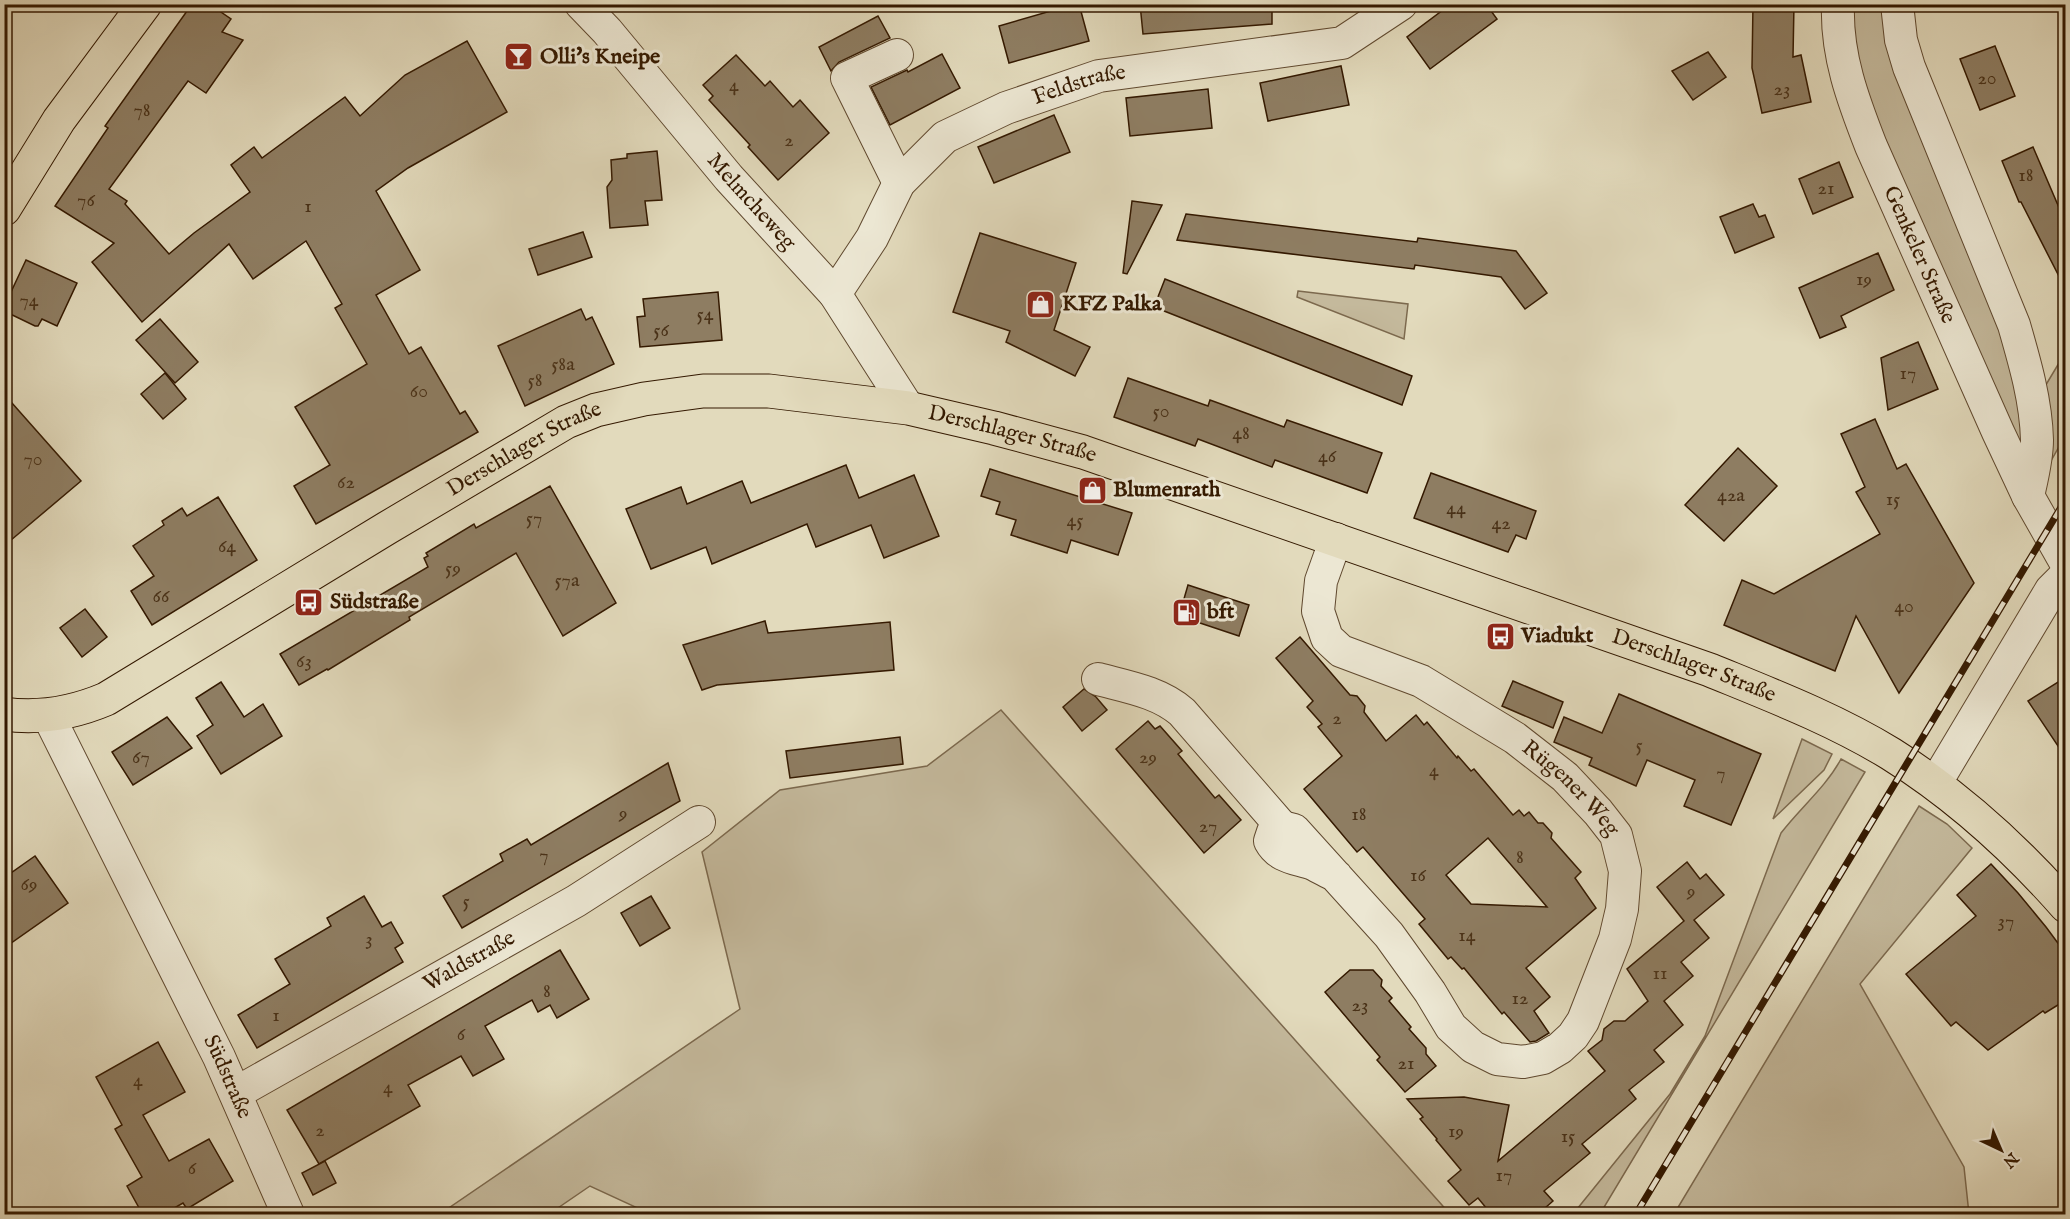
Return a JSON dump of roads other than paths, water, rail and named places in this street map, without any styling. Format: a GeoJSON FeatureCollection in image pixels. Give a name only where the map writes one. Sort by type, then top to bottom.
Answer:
{"type":"FeatureCollection","features":[{"type":"Feature","properties":{"kind":"main road"},"geometry":{"type":"LineString","coordinates":[[110,51],[124,4]]}},
{"type":"Feature","properties":{"kind":"main road"},"geometry":{"type":"LineString","coordinates":[[4,208],[59,120],[145,4]]}},
{"type":"Feature","properties":{"kind":"main road","name":"Derschlager Straße"},"geometry":{"type":"LineString","coordinates":[[4,714],[22,717],[69,713],[106,699],[566,422],[596,410],[644,399],[702,391],[769,391],[908,408],[1083,452],[1710,670],[1786,701],[1890,754],[1935,784],[1986,823],[2029,865],[2066,906]]}},
{"type":"Feature","properties":{"kind":"street","name":"Melmcheweg"},"geometry":{"type":"LineString","coordinates":[[581,4],[607,31],[729,178],[835,294],[908,408]]}},
{"type":"Feature","properties":{"kind":"street","name":"Feldstraße"},"geometry":{"type":"LineString","coordinates":[[835,294],[872,238],[899,183],[945,137],[1006,108],[1099,76],[1342,43],[1401,4]]}},
{"type":"Feature","properties":{"kind":"street","name":"Genkeler Straße"},"geometry":{"type":"LineString","coordinates":[[1838,4],[1841,56],[1854,104],[1871,146],[1998,432],[2028,496],[2066,563]]}},
{"type":"Feature","properties":{"kind":"street"},"geometry":{"type":"LineString","coordinates":[[1897,4],[1901,40],[1910,68],[2014,325],[2026,365],[2037,440],[2028,496]]}},
{"type":"Feature","properties":{"kind":"street"},"geometry":{"type":"LineString","coordinates":[[897,55],[847,78],[899,183]]}},
{"type":"Feature","properties":{"kind":"street","name":"Rügener Weg"},"geometry":{"type":"LineString","coordinates":[[1098,679],[1155,694],[1171,702],[1182,712],[1282,827],[1294,830],[1389,935],[1430,992],[1451,1027],[1473,1047],[1497,1059],[1523,1062],[1544,1058],[1573,1036],[1582,1021],[1615,939],[1622,909],[1625,871],[1616,836],[1598,812],[1565,777],[1515,738],[1421,681],[1341,651],[1327,638],[1318,610],[1321,581],[1335,539]]}},
{"type":"Feature","properties":{"kind":"street"},"geometry":{"type":"LineString","coordinates":[[1935,784],[2051,590],[2066,575]]}},
{"type":"Feature","properties":{"kind":"street","name":"Südstraße"},"geometry":{"type":"LineString","coordinates":[[48,716],[236,1093],[288,1215]]}},
{"type":"Feature","properties":{"kind":"street","name":"Waldstraße"},"geometry":{"type":"LineString","coordinates":[[236,1093],[576,901],[699,822]]}},
{"type":"Feature","properties":{"kind":"railway"},"geometry":{"type":"LineString","coordinates":[[1636,1214],[2066,499]]}},
{"type":"Feature","properties":{"kind":"place","name":"Olli's Kneipe"},"geometry":{"type":"Point","coordinates":[519,57]}},
{"type":"Feature","properties":{"kind":"place","name":"KFZ Palka"},"geometry":{"type":"Point","coordinates":[1041,304]}},
{"type":"Feature","properties":{"kind":"place","name":"Blumenrath"},"geometry":{"type":"Point","coordinates":[1092,490]}},
{"type":"Feature","properties":{"kind":"place","name":"Südstraße"},"geometry":{"type":"Point","coordinates":[309,602]}},
{"type":"Feature","properties":{"kind":"place","name":"bft"},"geometry":{"type":"Point","coordinates":[1186,612]}},
{"type":"Feature","properties":{"kind":"place","name":"Viadukt"},"geometry":{"type":"Point","coordinates":[1500,636]}}]}
